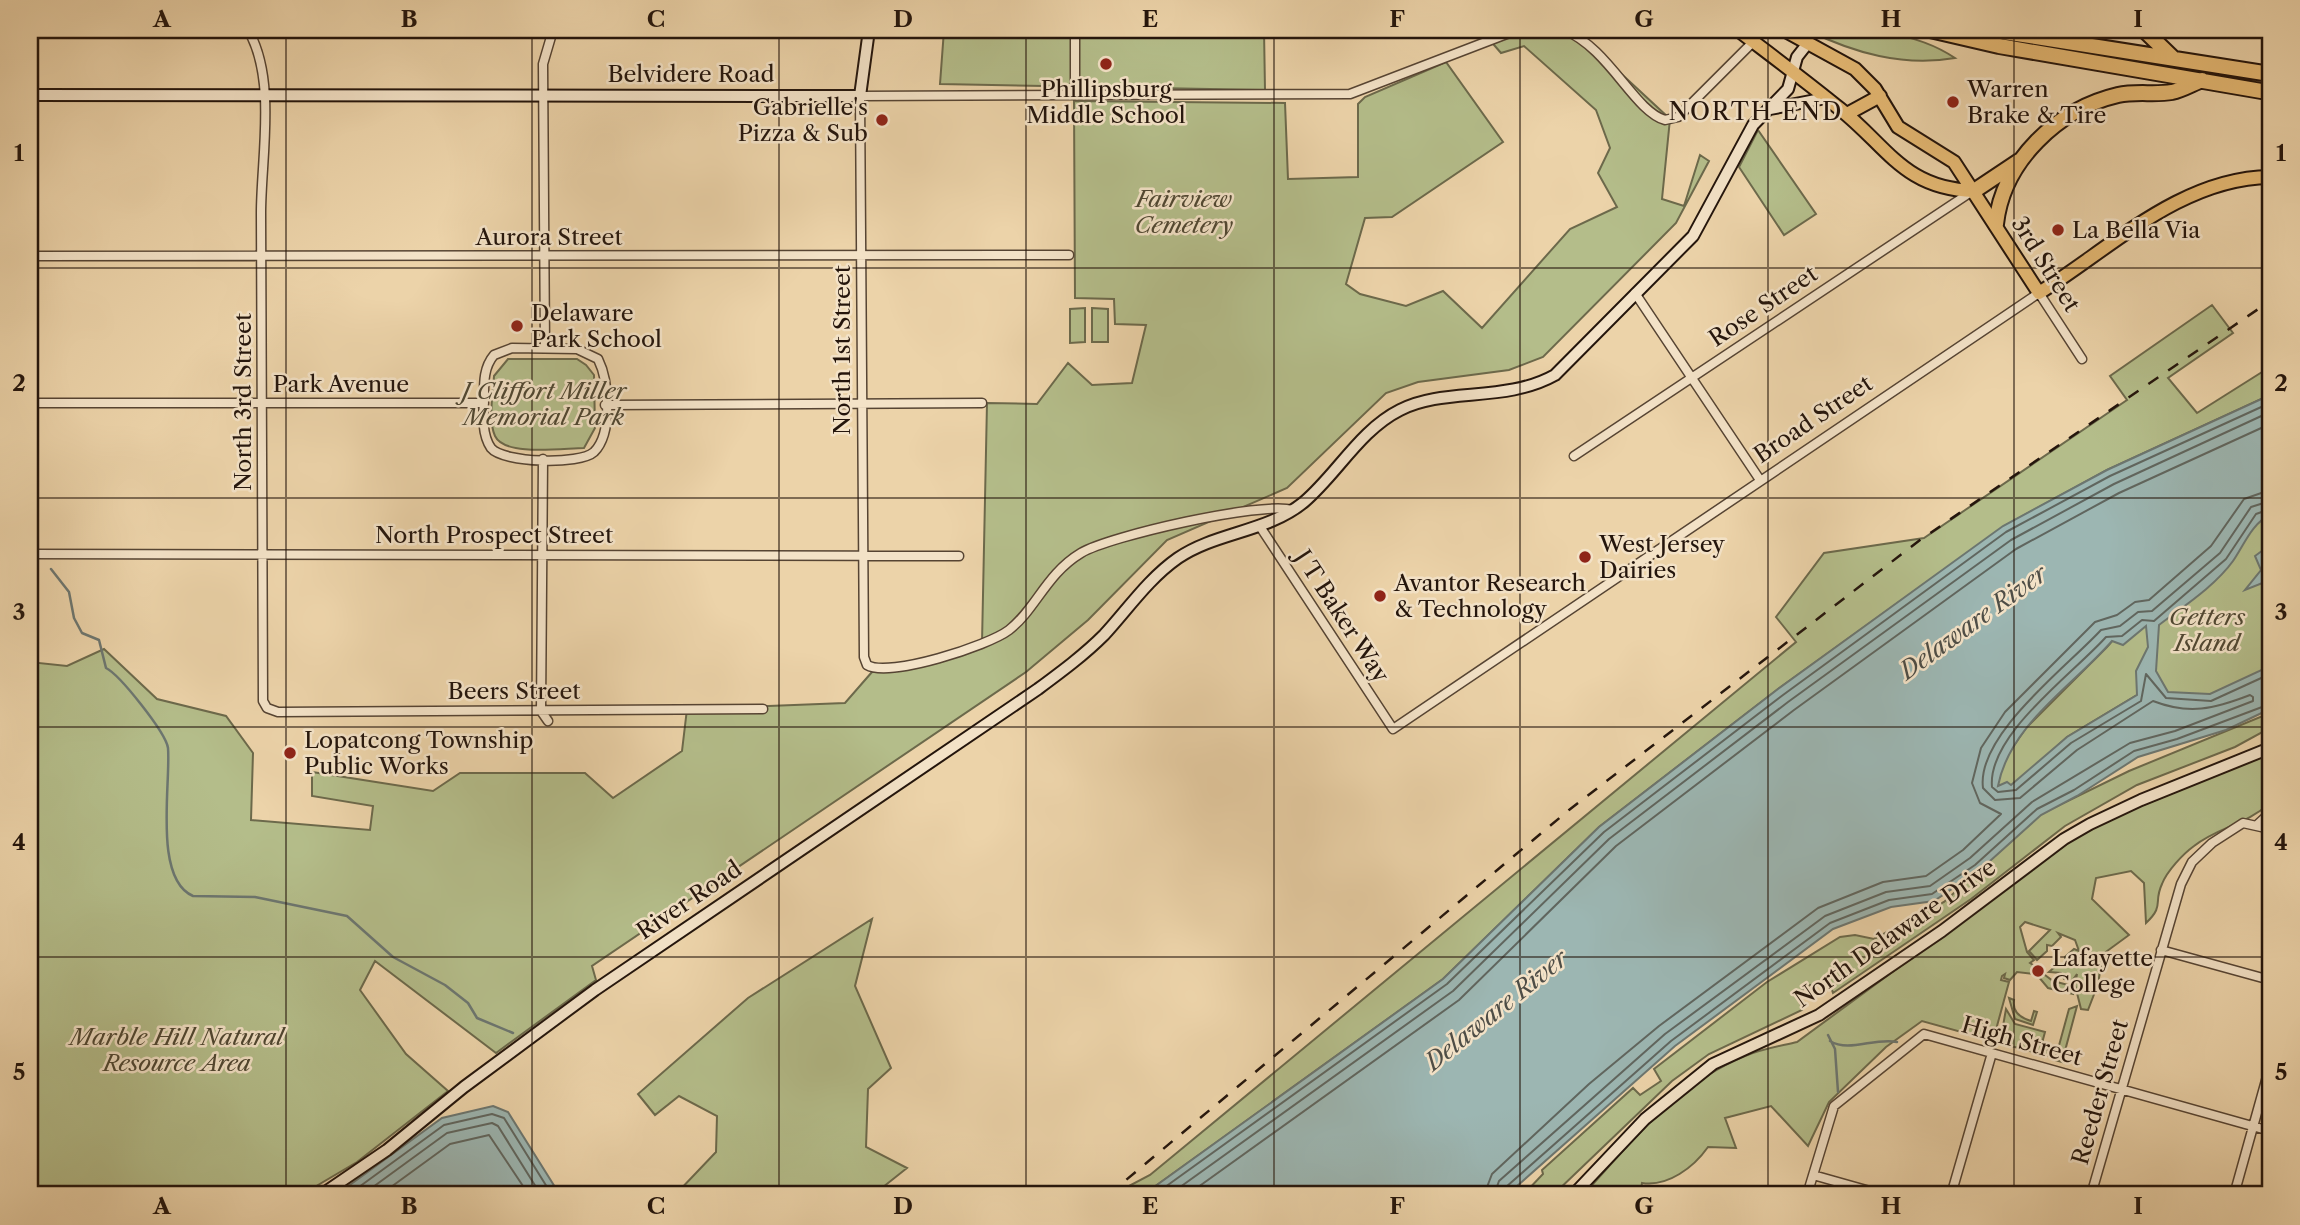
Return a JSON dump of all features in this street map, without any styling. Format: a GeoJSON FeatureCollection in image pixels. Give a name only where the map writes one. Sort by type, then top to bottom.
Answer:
{"type":"FeatureCollection","features":[{"type":"Feature","properties":{"kind":"highway"},"geometry":{"type":"LineString","coordinates":[[1930,30],[1999,46],[2267,92]]}},
{"type":"Feature","properties":{"kind":"highway"},"geometry":{"type":"LineString","coordinates":[[1991,30],[2270,74]]}},
{"type":"Feature","properties":{"kind":"highway"},"geometry":{"type":"LineString","coordinates":[[2144,30],[2174,59]]}},
{"type":"Feature","properties":{"kind":"highway"},"geometry":{"type":"LineString","coordinates":[[1996,224],[2005,191],[2024,158],[2055,125],[2087,106],[2131,93],[2170,92],[2202,80]]}},
{"type":"Feature","properties":{"kind":"highway"},"geometry":{"type":"LineString","coordinates":[[1974,191],[2024,158]]}},
{"type":"Feature","properties":{"kind":"main road"},"geometry":{"type":"LineString","coordinates":[[1740,30],[1847,114],[1886,155],[1907,171],[1948,187],[1974,191]]}},
{"type":"Feature","properties":{"kind":"main road","name":"3rd Street"},"geometry":{"type":"LineString","coordinates":[[1784,30],[1855,69],[1880,96],[1898,127],[1954,162],[2039,293]]}},
{"type":"Feature","properties":{"kind":"main road"},"geometry":{"type":"LineString","coordinates":[[1847,114],[1880,96]]}},
{"type":"Feature","properties":{"kind":"main road","name":"Broad Street"},"geometry":{"type":"LineString","coordinates":[[2039,293],[2192,194],[2235,180],[2270,177]]}},
{"type":"Feature","properties":{"kind":"street","name":"North 3rd Street"},"geometry":{"type":"LineString","coordinates":[[248,30],[260,57],[264,94],[263,701],[267,708]]}},
{"type":"Feature","properties":{"kind":"street"},"geometry":{"type":"LineString","coordinates":[[545,348],[543,64],[553,30]]}},
{"type":"Feature","properties":{"kind":"street","name":"North 1st Street"},"geometry":{"type":"LineString","coordinates":[[869,30],[860,96],[864,657],[871,667],[905,666],[1001,635],[1019,621],[1058,570],[1090,548],[1179,523],[1275,507],[1292,510]]}},
{"type":"Feature","properties":{"kind":"street"},"geometry":{"type":"LineString","coordinates":[[1075,30],[1075,93]]}},
{"type":"Feature","properties":{"kind":"street","name":"Belvidere Road"},"geometry":{"type":"LineString","coordinates":[[30,95],[860,96],[1352,93],[1517,30]]}},
{"type":"Feature","properties":{"kind":"street"},"geometry":{"type":"LineString","coordinates":[[1564,30],[1597,50],[1650,111],[1665,120],[1678,117],[1753,42]]}},
{"type":"Feature","properties":{"kind":"street","name":"River Road"},"geometry":{"type":"LineString","coordinates":[[321,1195],[387,1150],[497,1061],[595,990],[1038,690],[1087,650],[1151,582],[1179,558],[1208,542],[1259,525],[1292,510],[1398,411],[1423,403],[1498,393],[1543,381],[1575,357],[1693,236],[1753,125],[1788,89],[1797,57],[1808,43]]}},
{"type":"Feature","properties":{"kind":"street"},"geometry":{"type":"LineString","coordinates":[[1770,108],[1826,98]]}},
{"type":"Feature","properties":{"kind":"street","name":"Rose Street"},"geometry":{"type":"LineString","coordinates":[[1574,456],[1974,191]]}},
{"type":"Feature","properties":{"kind":"street","name":"Aurora Street"},"geometry":{"type":"LineString","coordinates":[[30,256],[1069,255]]}},
{"type":"Feature","properties":{"kind":"street"},"geometry":{"type":"LineString","coordinates":[[1635,293],[1760,480]]}},
{"type":"Feature","properties":{"kind":"street","name":"3rd Street"},"geometry":{"type":"LineString","coordinates":[[2039,293],[2082,359]]}},
{"type":"Feature","properties":{"kind":"street","name":"Broad Street"},"geometry":{"type":"LineString","coordinates":[[1393,729],[2039,293]]}},
{"type":"Feature","properties":{"kind":"street"},"geometry":{"type":"LineString","coordinates":[[512,348],[577,349],[598,359],[604,376],[603,437],[593,453],[579,459],[506,457],[493,450],[486,437],[484,403],[484,373],[494,355],[512,348]]}},
{"type":"Feature","properties":{"kind":"street","name":"Park Avenue"},"geometry":{"type":"LineString","coordinates":[[30,403],[484,403]]}},
{"type":"Feature","properties":{"kind":"street"},"geometry":{"type":"LineString","coordinates":[[605,405],[982,403]]}},
{"type":"Feature","properties":{"kind":"street"},"geometry":{"type":"LineString","coordinates":[[542,459],[541,711],[548,721]]}},
{"type":"Feature","properties":{"kind":"street","name":"J T Baker Way"},"geometry":{"type":"LineString","coordinates":[[1259,525],[1393,729]]}},
{"type":"Feature","properties":{"kind":"street","name":"North Prospect Street"},"geometry":{"type":"LineString","coordinates":[[30,554],[959,556]]}},
{"type":"Feature","properties":{"kind":"street","name":"Beers Street"},"geometry":{"type":"LineString","coordinates":[[267,708],[278,712],[763,709]]}},
{"type":"Feature","properties":{"kind":"street","name":"North Delaware Drive"},"geometry":{"type":"LineString","coordinates":[[1573,1195],[1645,1119],[1713,1064],[1819,1015],[1942,931],[2064,839],[2090,824],[2141,800],[2270,748]]}},
{"type":"Feature","properties":{"kind":"street"},"geometry":{"type":"LineString","coordinates":[[2257,825],[2270,813]]}},
{"type":"Feature","properties":{"kind":"street","name":"Reeder Street"},"geometry":{"type":"LineString","coordinates":[[2091,1195],[2181,884],[2192,862],[2211,842],[2244,823],[2257,825]]}},
{"type":"Feature","properties":{"kind":"street"},"geometry":{"type":"LineString","coordinates":[[2257,825],[2270,829]]}},
{"type":"Feature","properties":{"kind":"street"},"geometry":{"type":"LineString","coordinates":[[2161,950],[2270,980]]}},
{"type":"Feature","properties":{"kind":"street","name":"High Street"},"geometry":{"type":"LineString","coordinates":[[1813,1175],[1834,1106],[1924,1034],[2270,1131]]}},
{"type":"Feature","properties":{"kind":"street"},"geometry":{"type":"LineString","coordinates":[[1951,1195],[1992,1053]]}},
{"type":"Feature","properties":{"kind":"street"},"geometry":{"type":"LineString","coordinates":[[2234,1195],[2270,1066]]}},
{"type":"Feature","properties":{"kind":"street"},"geometry":{"type":"LineString","coordinates":[[1807,1195],[1813,1175],[1884,1195]]}},
{"type":"Feature","properties":{"kind":"green space","name":"Phillipsburg Middle School"},"geometry":{"type":"Polygon","coordinates":[[[944,30],[1264,30],[1265,90],[940,84],[944,30]]]}},
{"type":"Feature","properties":{"kind":"green space"},"geometry":{"type":"Polygon","coordinates":[[[1481,30],[1574,30],[1670,119],[1662,199],[1684,206],[1700,155],[1709,161],[1676,223],[1543,357],[1509,370],[1418,382],[1386,393],[1287,488],[1167,540],[1088,620],[1026,672],[592,966],[596,980],[496,1053],[375,961],[360,990],[406,1054],[448,1091],[357,1162],[301,1195],[30,1195],[30,662],[67,666],[104,649],[157,699],[226,716],[253,753],[251,820],[370,830],[373,806],[312,796],[312,772],[433,791],[460,773],[585,773],[613,798],[682,751],[687,709],[845,703],[872,672],[982,643],[987,403],[1037,404],[1068,363],[1092,385],[1132,383],[1146,325],[1115,324],[1114,299],[1075,298],[1074,101],[1285,103],[1288,179],[1358,177],[1358,104],[1365,97],[1446,62],[1503,142],[1392,217],[1365,218],[1346,284],[1360,294],[1406,306],[1443,291],[1482,328],[1570,229],[1617,207],[1598,173],[1610,148],[1596,110],[1524,46],[1501,53],[1481,30]]]}},
{"type":"Feature","properties":{"kind":"green space"},"geometry":{"type":"Polygon","coordinates":[[[1807,30],[1865,31],[1902,36],[1938,48],[1955,58],[1917,61],[1879,56],[1807,30]]]}},
{"type":"Feature","properties":{"kind":"green space"},"geometry":{"type":"Polygon","coordinates":[[[1758,130],[1816,214],[1784,235],[1739,167],[1758,130]]]}},
{"type":"Feature","properties":{"kind":"green space"},"geometry":{"type":"Polygon","coordinates":[[[2212,305],[2233,333],[2168,378],[2197,413],[2270,367],[2270,395],[2107,470],[2006,525],[1778,689],[1599,827],[1443,979],[1143,1195],[1112,1195],[1150,1175],[1796,642],[1776,617],[1824,553],[1924,538],[2127,400],[2110,376],[2212,305]]]}},
{"type":"Feature","properties":{"kind":"green space"},"geometry":{"type":"Polygon","coordinates":[[[1085,308],[1085,342],[1070,343],[1070,309],[1085,308]]]}},
{"type":"Feature","properties":{"kind":"green space"},"geometry":{"type":"Polygon","coordinates":[[[1092,308],[1108,309],[1108,342],[1092,342],[1092,308]]]}},
{"type":"Feature","properties":{"kind":"green space","name":"J Cliffort Miller Memorial Park"},"geometry":{"type":"Polygon","coordinates":[[[508,359],[577,359],[586,365],[594,375],[595,428],[584,448],[522,449],[501,443],[495,436],[491,415],[494,376],[508,359]]]}},
{"type":"Feature","properties":{"kind":"green space","name":"Getters Island"},"geometry":{"type":"Polygon","coordinates":[[[2270,515],[2270,666],[2215,702],[2137,695],[2067,737],[1979,818],[1997,786],[2004,760],[2026,728],[2107,647],[2196,544],[2270,515]]]}},
{"type":"Feature","properties":{"kind":"green space"},"geometry":{"type":"Polygon","coordinates":[[[2270,713],[2270,728],[2235,747],[2137,785],[2065,826],[1971,899],[1833,993],[1830,984],[1810,985],[1798,993],[1802,1010],[1709,1054],[1672,1081],[1553,1195],[1523,1195],[1543,1174],[1542,1170],[1633,1088],[1640,1095],[1661,1081],[1654,1069],[1767,982],[1840,937],[1855,935],[1874,939],[1944,902],[2041,814],[2129,771],[2270,713]]]}},
{"type":"Feature","properties":{"kind":"green space"},"geometry":{"type":"Polygon","coordinates":[[[2270,753],[2270,803],[2251,816],[2213,834],[2185,853],[2164,879],[2157,908],[2146,923],[2144,883],[2131,871],[2096,878],[2092,899],[2129,935],[2103,954],[2098,984],[2088,1010],[2081,1009],[2075,985],[2077,974],[2072,981],[2064,979],[2061,973],[2049,972],[2058,964],[2065,964],[2065,957],[2074,949],[2079,951],[2075,940],[2058,933],[2061,937],[2052,946],[2047,945],[2047,951],[2037,960],[2029,951],[2050,930],[2025,922],[2020,927],[2027,952],[2034,960],[2030,963],[2039,969],[2034,974],[2017,972],[2010,980],[2004,978],[2005,974],[2002,976],[2001,980],[2009,982],[1994,1037],[1990,1040],[1922,1021],[1886,1047],[1829,1102],[1808,1146],[1771,1106],[1725,1118],[1736,1148],[1708,1147],[1695,1162],[1671,1179],[1642,1183],[1640,1195],[1583,1195],[1656,1116],[1697,1082],[1745,1056],[1797,1042],[2079,835],[2119,815],[2270,753]]]}},
{"type":"Feature","properties":{"kind":"green space"},"geometry":{"type":"Polygon","coordinates":[[[872,919],[855,986],[891,1068],[868,1089],[866,1147],[907,1168],[873,1195],[840,1195],[836,1190],[827,1195],[675,1195],[716,1152],[717,1116],[679,1096],[655,1115],[638,1094],[748,998],[872,919]]]}},
{"type":"Feature","properties":{"kind":"green space"},"geometry":{"type":"Polygon","coordinates":[[[2041,972],[2053,981],[2072,986],[2073,994],[2048,988],[2037,975],[2041,972]]]}},
{"type":"Feature","properties":{"kind":"green space"},"geometry":{"type":"Polygon","coordinates":[[[2009,998],[2014,1000],[2016,1011],[2024,1018],[2031,1021],[2034,1011],[2037,1012],[2033,1025],[2015,1019],[2009,998]]]}},
{"type":"Feature","properties":{"kind":"green space"},"geometry":{"type":"Polygon","coordinates":[[[2077,1006],[2062,1062],[2055,1060],[2069,1009],[2077,1006]]]}},
{"type":"Feature","properties":{"kind":"green space"},"geometry":{"type":"Polygon","coordinates":[[[2006,1009],[2015,1024],[2045,1032],[2041,1047],[2049,1051],[2048,1056],[2000,1043],[2006,1009]]]}},
{"type":"Feature","properties":{"kind":"water","name":"Delaware River"},"geometry":{"type":"Polygon","coordinates":[[[2270,395],[2270,515],[2253,529],[2233,561],[2217,579],[2159,625],[2156,671],[2168,692],[2210,694],[2270,666],[2270,709],[2226,730],[2138,757],[2077,796],[2041,815],[1980,870],[1934,901],[1891,907],[1833,929],[1675,1046],[1507,1195],[1143,1195],[1443,979],[1599,827],[1778,689],[2003,526],[2107,470],[2270,395]],[[2146,626],[2123,645],[2112,641],[2029,725],[2015,744],[1998,786],[2007,782],[2011,785],[2067,737],[2137,695],[2136,671],[2148,647],[2146,626]]]}},
{"type":"Feature","properties":{"kind":"water"},"geometry":{"type":"Polygon","coordinates":[[[2270,545],[2270,580],[2245,590],[2261,570],[2255,556],[2270,545]]]}},
{"type":"Feature","properties":{"kind":"water"},"geometry":{"type":"Polygon","coordinates":[[[493,1106],[508,1112],[560,1195],[336,1195],[442,1118],[493,1106]]]}},
{"type":"Feature","properties":{"kind":"waterway"},"geometry":{"type":"LineString","coordinates":[[51,569],[69,592],[74,618],[82,633],[99,640],[106,668],[131,692],[151,718],[168,748],[168,851],[173,871],[181,886],[193,896],[255,897],[347,916],[393,957],[445,985],[468,1003],[477,1018],[513,1033]]}},
{"type":"Feature","properties":{"kind":"waterway"},"geometry":{"type":"LineString","coordinates":[[1828,1035],[1835,1049],[1838,1092]]}},
{"type":"Feature","properties":{"kind":"waterway"},"geometry":{"type":"LineString","coordinates":[[1830,1041],[1845,1046],[1880,1041],[1897,1042]]}},
{"type":"Feature","properties":{"kind":"railway"},"geometry":{"type":"LineString","coordinates":[[1108,1195],[1569,810],[1920,540],[2270,301]]}},
{"type":"Feature","properties":{"kind":"place","name":"Phillipsburg Middle School"},"geometry":{"type":"Point","coordinates":[1106,64]}},
{"type":"Feature","properties":{"kind":"place","name":"Warren Brake & Tire"},"geometry":{"type":"Point","coordinates":[1953,102]}},
{"type":"Feature","properties":{"kind":"place","name":"Gabrielle's Pizza & Sub"},"geometry":{"type":"Point","coordinates":[882,120]}},
{"type":"Feature","properties":{"kind":"place","name":"La Bella Via"},"geometry":{"type":"Point","coordinates":[2058,230]}},
{"type":"Feature","properties":{"kind":"place","name":"Delaware Park School"},"geometry":{"type":"Point","coordinates":[517,326]}},
{"type":"Feature","properties":{"kind":"place","name":"West Jersey Dairies"},"geometry":{"type":"Point","coordinates":[1585,557]}},
{"type":"Feature","properties":{"kind":"place","name":"Avantor Research & Technology"},"geometry":{"type":"Point","coordinates":[1380,596]}},
{"type":"Feature","properties":{"kind":"place","name":"Lopatcong Township Public Works"},"geometry":{"type":"Point","coordinates":[290,753]}},
{"type":"Feature","properties":{"kind":"place","name":"Lafayette College"},"geometry":{"type":"Point","coordinates":[2038,971]}},
{"type":"Feature","properties":{"kind":"district","name":"NORTH END"},"geometry":{"type":"Point","coordinates":[1756,111]}},
{"type":"Feature","properties":{"kind":"park label","name":"Fairview Cemetery"},"geometry":{"type":"Point","coordinates":[1184,212]}},
{"type":"Feature","properties":{"kind":"park label","name":"Marble Hill Natural Resource Area"},"geometry":{"type":"Point","coordinates":[177,1050]}}]}
